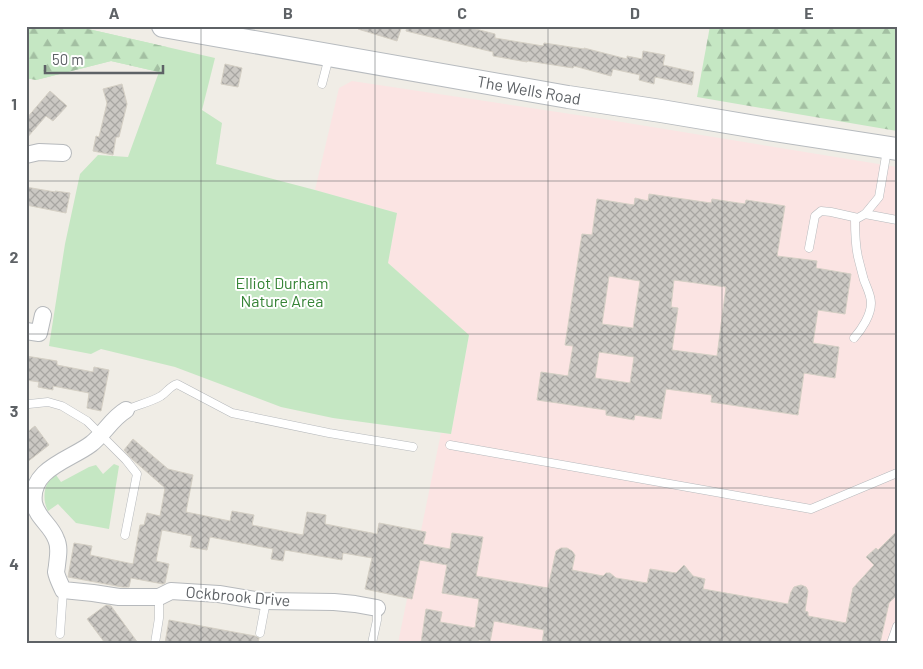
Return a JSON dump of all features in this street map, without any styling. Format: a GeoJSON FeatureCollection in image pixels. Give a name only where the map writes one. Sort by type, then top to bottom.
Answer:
{"type":"FeatureCollection","features":[{"type":"Feature","properties":{"kind":"street","name":"The Wells Road"},"geometry":{"type":"LineString","coordinates":[[163,26],[568,97],[892,148]]}},
{"type":"Feature","properties":{"kind":"street"},"geometry":{"type":"LineString","coordinates":[[26,155],[39,152],[63,153]]}},
{"type":"Feature","properties":{"kind":"street"},"geometry":{"type":"LineString","coordinates":[[26,331],[39,333],[43,312]]}},
{"type":"Feature","properties":{"kind":"street"},"geometry":{"type":"LineString","coordinates":[[63,590],[56,572],[59,551],[56,538],[36,512],[31,487],[46,472],[90,445],[101,436],[119,414],[126,410]]}},
{"type":"Feature","properties":{"kind":"street","name":"Ockbrook Drive"},"geometry":{"type":"LineString","coordinates":[[63,590],[119,598],[159,597],[171,591],[219,594],[266,601],[334,602],[348,596],[377,608]]}},
{"type":"Feature","properties":{"kind":"lane"},"geometry":{"type":"LineString","coordinates":[[322,84],[330,56]]}},
{"type":"Feature","properties":{"kind":"lane"},"geometry":{"type":"LineString","coordinates":[[809,248],[815,216],[820,211],[855,218],[865,214],[879,197],[892,148]]}},
{"type":"Feature","properties":{"kind":"lane"},"geometry":{"type":"LineString","coordinates":[[865,214],[897,220]]}},
{"type":"Feature","properties":{"kind":"lane"},"geometry":{"type":"LineString","coordinates":[[854,338],[864,324],[871,305],[855,240],[855,218]]}},
{"type":"Feature","properties":{"kind":"lane"},"geometry":{"type":"LineString","coordinates":[[126,410],[160,396],[171,386],[177,384],[232,413],[329,433],[414,447]]}},
{"type":"Feature","properties":{"kind":"lane"},"geometry":{"type":"LineString","coordinates":[[26,405],[48,402],[62,406],[86,421],[126,460],[136,474],[125,534]]}},
{"type":"Feature","properties":{"kind":"lane"},"geometry":{"type":"LineString","coordinates":[[450,445],[811,509],[897,473]]}},
{"type":"Feature","properties":{"kind":"lane"},"geometry":{"type":"LineString","coordinates":[[60,634],[63,590]]}},
{"type":"Feature","properties":{"kind":"lane"},"geometry":{"type":"LineString","coordinates":[[155,643],[159,618],[159,597]]}},
{"type":"Feature","properties":{"kind":"lane"},"geometry":{"type":"LineString","coordinates":[[260,633],[266,601]]}},
{"type":"Feature","properties":{"kind":"lane"},"geometry":{"type":"LineString","coordinates":[[372,643],[377,620],[377,608]]}},
{"type":"Feature","properties":{"kind":"lane"},"geometry":{"type":"LineString","coordinates":[[891,643],[897,626]]}},
{"type":"Feature","properties":{"kind":"shaded area"},"geometry":{"type":"Polygon","coordinates":[[[352,81],[597,118],[897,167],[897,643],[398,643],[441,433],[451,434],[469,336],[388,263],[397,213],[315,190],[339,88],[352,81]]]}},
{"type":"Feature","properties":{"kind":"green space","name":"Elliot Durham Nature Area"},"geometry":{"type":"Polygon","coordinates":[[[26,26],[73,26],[215,58],[202,110],[222,123],[216,164],[397,213],[388,263],[469,335],[451,434],[333,418],[281,407],[175,367],[101,349],[91,354],[49,346],[65,244],[80,174],[98,155],[128,157],[159,72],[111,61],[36,80],[26,78],[26,26]]]}},
{"type":"Feature","properties":{"kind":"green space"},"geometry":{"type":"Polygon","coordinates":[[[26,26],[73,26],[167,47],[159,72],[111,61],[36,80],[26,78],[26,26]]]}},
{"type":"Feature","properties":{"kind":"green space"},"geometry":{"type":"Polygon","coordinates":[[[710,26],[897,26],[897,131],[697,97],[710,26]]]}},
{"type":"Feature","properties":{"kind":"green space"},"geometry":{"type":"Polygon","coordinates":[[[114,464],[119,466],[109,529],[76,523],[58,504],[48,511],[44,496],[46,486],[56,475],[61,482],[96,465],[103,474],[114,464]]]}},
{"type":"Feature","properties":{"kind":"building"},"geometry":{"type":"Polygon","coordinates":[[[359,26],[402,26],[397,41],[358,29],[359,26]]]}},
{"type":"Feature","properties":{"kind":"building"},"geometry":{"type":"Polygon","coordinates":[[[407,26],[464,26],[495,34],[495,38],[543,46],[544,43],[584,48],[627,59],[627,56],[642,59],[643,51],[665,55],[663,65],[694,72],[692,85],[655,77],[654,84],[639,80],[640,75],[613,69],[611,76],[574,66],[573,68],[493,56],[493,52],[406,31],[407,26]]]}},
{"type":"Feature","properties":{"kind":"building"},"geometry":{"type":"Polygon","coordinates":[[[225,64],[242,68],[238,87],[221,84],[225,64]]]}},
{"type":"Feature","properties":{"kind":"building"},"geometry":{"type":"Polygon","coordinates":[[[122,84],[127,104],[119,137],[116,137],[113,155],[93,151],[96,136],[99,137],[107,103],[103,89],[122,84]]]}},
{"type":"Feature","properties":{"kind":"building"},"geometry":{"type":"Polygon","coordinates":[[[50,91],[67,106],[53,121],[46,116],[26,139],[26,119],[50,91]]]}},
{"type":"Feature","properties":{"kind":"building"},"geometry":{"type":"Polygon","coordinates":[[[26,187],[70,193],[66,213],[26,205],[26,187]]]}},
{"type":"Feature","properties":{"kind":"building"},"geometry":{"type":"Polygon","coordinates":[[[649,194],[711,203],[712,199],[745,204],[746,200],[785,206],[777,256],[817,261],[816,268],[851,274],[845,314],[818,310],[813,343],[839,347],[835,378],[804,373],[798,415],[711,402],[712,395],[666,389],[661,419],[635,415],[634,420],[606,415],[606,410],[537,400],[541,372],[568,376],[573,346],[565,345],[582,234],[592,235],[597,199],[634,205],[635,198],[648,201],[649,194]],[[609,276],[602,324],[633,328],[640,281],[609,276]],[[674,280],[671,307],[678,308],[672,350],[717,356],[726,287],[674,280]],[[599,352],[595,378],[630,383],[634,357],[599,352]]]}},
{"type":"Feature","properties":{"kind":"building"},"geometry":{"type":"Polygon","coordinates":[[[26,356],[57,361],[57,365],[93,372],[94,367],[109,370],[101,411],[87,408],[89,393],[53,386],[53,390],[38,387],[39,382],[26,380],[26,356]]]}},
{"type":"Feature","properties":{"kind":"building"},"geometry":{"type":"Polygon","coordinates":[[[35,426],[49,445],[26,463],[26,433],[35,426]]]}},
{"type":"Feature","properties":{"kind":"building"},"geometry":{"type":"Polygon","coordinates":[[[133,439],[168,469],[193,475],[186,512],[230,521],[232,511],[254,515],[252,525],[303,535],[307,512],[326,515],[325,524],[377,534],[379,523],[426,532],[423,544],[450,549],[452,533],[483,537],[476,576],[548,588],[556,551],[561,548],[567,548],[575,555],[572,570],[603,576],[606,573],[610,573],[616,578],[647,583],[650,569],[676,573],[684,565],[693,576],[705,579],[703,589],[788,604],[794,587],[801,585],[806,587],[808,591],[805,611],[808,612],[808,616],[846,623],[853,588],[874,565],[866,557],[876,548],[878,550],[897,531],[897,595],[889,603],[880,643],[542,643],[544,630],[494,621],[490,642],[479,640],[478,643],[421,643],[426,609],[442,612],[440,622],[475,628],[479,599],[442,593],[447,565],[420,560],[412,599],[365,589],[372,558],[343,553],[342,560],[285,550],[283,561],[271,559],[273,549],[210,537],[207,550],[190,547],[192,536],[162,530],[156,561],[169,564],[165,583],[163,584],[131,578],[129,587],[122,587],[68,577],[74,543],[92,546],[90,555],[133,564],[140,525],[144,525],[147,513],[160,516],[165,488],[124,450],[133,439]]]}},
{"type":"Feature","properties":{"kind":"building"},"geometry":{"type":"Polygon","coordinates":[[[106,605],[111,606],[138,643],[105,643],[87,619],[106,605]]]}},
{"type":"Feature","properties":{"kind":"building"},"geometry":{"type":"Polygon","coordinates":[[[169,620],[255,636],[259,638],[258,643],[165,643],[169,620]]]}}]}
